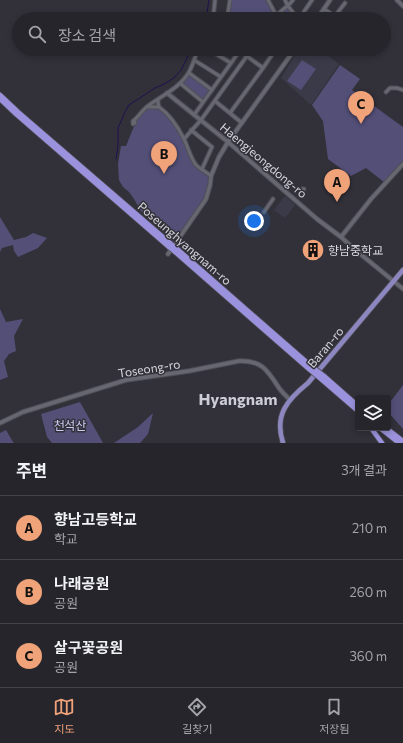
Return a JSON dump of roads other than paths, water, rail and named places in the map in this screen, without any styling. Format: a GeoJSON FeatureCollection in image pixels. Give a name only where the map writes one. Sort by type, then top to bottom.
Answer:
{"type":"FeatureCollection","features":[{"type":"Feature","properties":{"kind":"highway","name":"Poseunghyangnam-ro"},"geometry":{"type":"LineString","coordinates":[[0,95],[170,246]]}},
{"type":"Feature","properties":{"kind":"highway","name":"Poseunghyangnam-ro"},"geometry":{"type":"LineString","coordinates":[[0,99],[355,407]]}},
{"type":"Feature","properties":{"kind":"highway"},"geometry":{"type":"LineString","coordinates":[[373,431],[382,443]]}},
{"type":"Feature","properties":{"kind":"highway"},"geometry":{"type":"LineString","coordinates":[[384,431],[399,443]]}},
{"type":"Feature","properties":{"kind":"highway"},"geometry":{"type":"LineString","coordinates":[[390,431],[403,439]]}},
{"type":"Feature","properties":{"kind":"main road","name":"Baran-ro"},"geometry":{"type":"LineString","coordinates":[[283,443],[280,434],[280,424],[282,414],[290,400],[308,384],[403,270]]}},
{"type":"Feature","properties":{"kind":"street"},"geometry":{"type":"LineString","coordinates":[[214,12],[215,0]]}},
{"type":"Feature","properties":{"kind":"street"},"geometry":{"type":"LineString","coordinates":[[228,12],[230,0]]}},
{"type":"Feature","properties":{"kind":"street"},"geometry":{"type":"LineString","coordinates":[[268,0],[273,12]]}},
{"type":"Feature","properties":{"kind":"street"},"geometry":{"type":"LineString","coordinates":[[285,0],[293,12]]}},
{"type":"Feature","properties":{"kind":"street"},"geometry":{"type":"LineString","coordinates":[[282,12],[293,0]]}},
{"type":"Feature","properties":{"kind":"street"},"geometry":{"type":"LineString","coordinates":[[304,12],[312,0]]}},
{"type":"Feature","properties":{"kind":"street"},"geometry":{"type":"LineString","coordinates":[[322,12],[330,0]]}},
{"type":"Feature","properties":{"kind":"street"},"geometry":{"type":"LineString","coordinates":[[397,0],[403,6]]}},
{"type":"Feature","properties":{"kind":"street"},"geometry":{"type":"LineString","coordinates":[[338,12],[345,3]]}},
{"type":"Feature","properties":{"kind":"street"},"geometry":{"type":"LineString","coordinates":[[324,9],[329,12]]}},
{"type":"Feature","properties":{"kind":"street"},"geometry":{"type":"LineString","coordinates":[[134,121],[146,107],[180,83],[188,73],[195,56]]}},
{"type":"Feature","properties":{"kind":"street"},"geometry":{"type":"LineString","coordinates":[[219,56],[231,63]]}},
{"type":"Feature","properties":{"kind":"street"},"geometry":{"type":"LineString","coordinates":[[194,115],[235,56]]}},
{"type":"Feature","properties":{"kind":"street"},"geometry":{"type":"LineString","coordinates":[[184,139],[201,120],[247,56],[262,68]]}},
{"type":"Feature","properties":{"kind":"street"},"geometry":{"type":"LineString","coordinates":[[230,113],[271,56]]}},
{"type":"Feature","properties":{"kind":"street"},"geometry":{"type":"LineString","coordinates":[[168,254],[206,199],[211,176],[219,157],[228,142],[290,56]]}},
{"type":"Feature","properties":{"kind":"street"},"geometry":{"type":"LineString","coordinates":[[194,60],[221,77]]}},
{"type":"Feature","properties":{"kind":"street"},"geometry":{"type":"LineString","coordinates":[[188,73],[212,90]]}},
{"type":"Feature","properties":{"kind":"street"},"geometry":{"type":"LineString","coordinates":[[180,83],[203,102]]}},
{"type":"Feature","properties":{"kind":"street"},"geometry":{"type":"LineString","coordinates":[[386,92],[390,88],[403,90]]}},
{"type":"Feature","properties":{"kind":"street","name":"Haengjeongdong-ro"},"geometry":{"type":"LineString","coordinates":[[167,93],[228,142],[403,289]]}},
{"type":"Feature","properties":{"kind":"street"},"geometry":{"type":"LineString","coordinates":[[158,99],[159,107]]}},
{"type":"Feature","properties":{"kind":"street"},"geometry":{"type":"LineString","coordinates":[[214,101],[242,123]]}},
{"type":"Feature","properties":{"kind":"street"},"geometry":{"type":"LineString","coordinates":[[146,107],[159,107],[171,116],[197,166],[211,176]]}},
{"type":"Feature","properties":{"kind":"street"},"geometry":{"type":"LineString","coordinates":[[191,130],[212,147],[202,169]]}},
{"type":"Feature","properties":{"kind":"street"},"geometry":{"type":"LineString","coordinates":[[341,236],[371,199],[403,164]]}},
{"type":"Feature","properties":{"kind":"street"},"geometry":{"type":"LineString","coordinates":[[264,212],[273,199]]}},
{"type":"Feature","properties":{"kind":"street","name":"Toseong-ro"},"geometry":{"type":"LineString","coordinates":[[0,423],[23,412],[126,380],[189,371],[239,361],[252,362],[267,370],[280,389],[290,400]]}},
{"type":"Feature","properties":{"kind":"waterway"},"geometry":{"type":"LineString","coordinates":[[207,12],[209,0]]}},
{"type":"Feature","properties":{"kind":"waterway"},"geometry":{"type":"LineString","coordinates":[[116,159],[118,147],[118,128],[129,105],[155,88],[174,78],[181,70],[188,56]]}},
{"type":"Feature","properties":{"kind":"place","name":"살구꽃공원"},"geometry":{"type":"Point","coordinates":[361,124]}},
{"type":"Feature","properties":{"kind":"place","name":"나래공원"},"geometry":{"type":"Point","coordinates":[164,174]}},
{"type":"Feature","properties":{"kind":"place","name":"향남고등학교"},"geometry":{"type":"Point","coordinates":[337,202]}},
{"type":"Feature","properties":{"kind":"place","name":"향남중학교"},"geometry":{"type":"Point","coordinates":[313,250]}},
{"type":"Feature","properties":{"kind":"district","name":"Hyangnam"},"geometry":{"type":"Point","coordinates":[238,398]}},
{"type":"Feature","properties":{"kind":"park label","name":"천석산"},"geometry":{"type":"Point","coordinates":[70,425]}}]}
